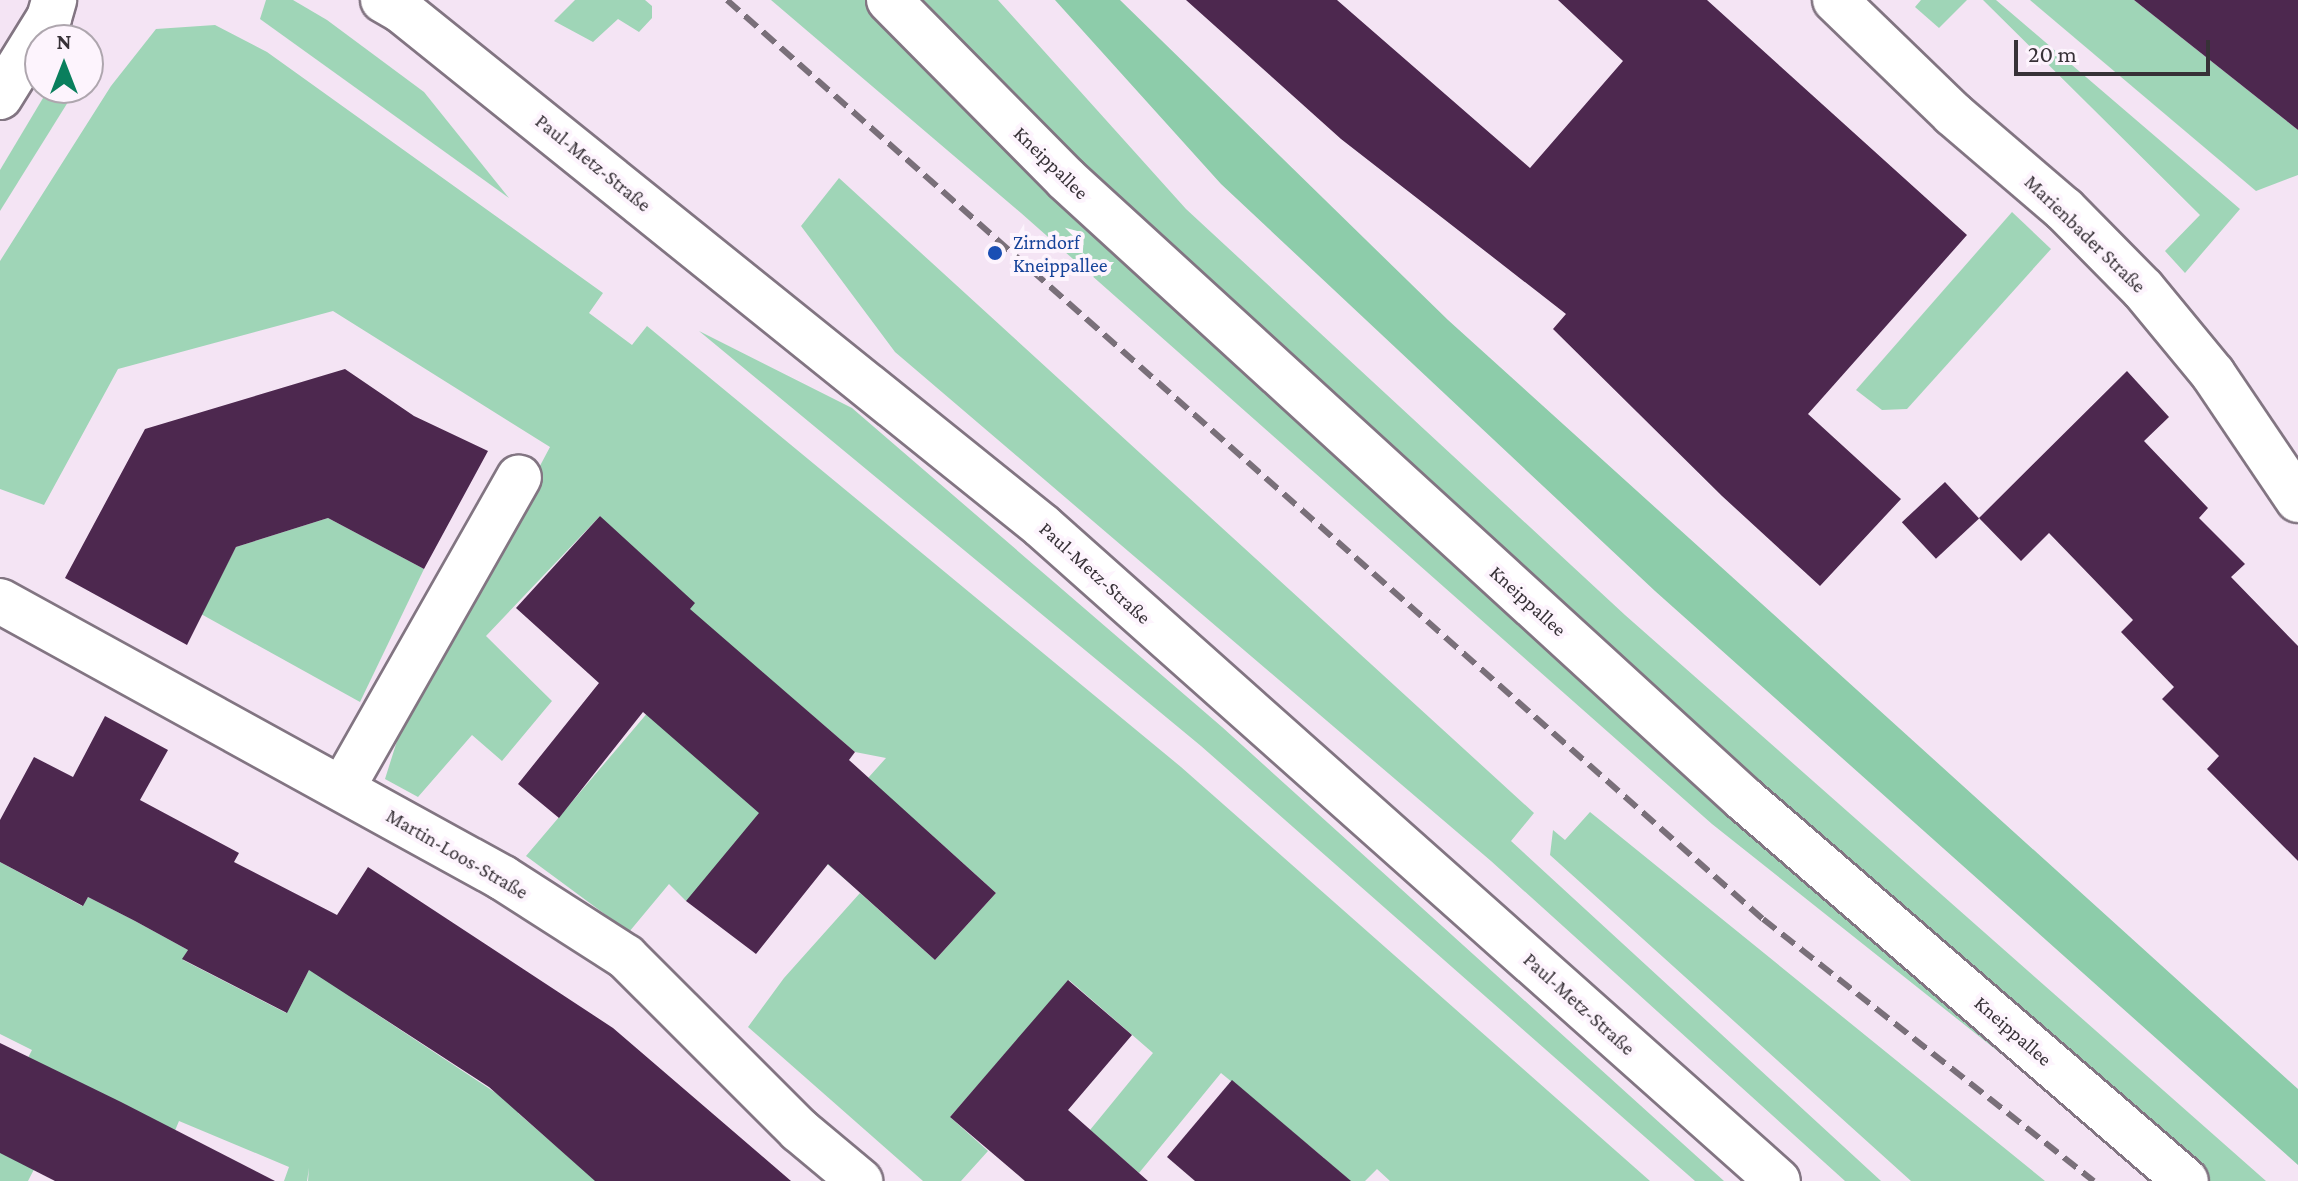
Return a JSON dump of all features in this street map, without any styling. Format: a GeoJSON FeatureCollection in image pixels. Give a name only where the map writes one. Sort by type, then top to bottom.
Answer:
{"type":"FeatureCollection","features":[{"type":"Feature","properties":{"kind":"street"},"geometry":{"type":"LineString","coordinates":[[0,97],[49,18],[54,0]]}},
{"type":"Feature","properties":{"kind":"street","name":"Paul-Metz-Straße"},"geometry":{"type":"LineString","coordinates":[[383,0],[426,30],[1042,526],[1778,1181]]}},
{"type":"Feature","properties":{"kind":"street","name":"Kneippallee"},"geometry":{"type":"LineString","coordinates":[[889,0],[1066,179],[1744,799],[2186,1181]]}},
{"type":"Feature","properties":{"kind":"street","name":"Marienbader Straße"},"geometry":{"type":"LineString","coordinates":[[1835,0],[1953,114],[2064,209],[2143,289],[2213,374],[2298,500]]}},
{"type":"Feature","properties":{"kind":"street"},"geometry":{"type":"LineString","coordinates":[[343,787],[519,477]]}},
{"type":"Feature","properties":{"kind":"street","name":"Martin-Loos-Straße"},"geometry":{"type":"LineString","coordinates":[[0,601],[343,787],[503,878],[626,957],[799,1130],[860,1181]]}},
{"type":"Feature","properties":{"kind":"green space"},"geometry":{"type":"Polygon","coordinates":[[[266,0],[293,0],[327,20],[424,92],[509,198],[260,19],[266,0]]]}},
{"type":"Feature","properties":{"kind":"green space"},"geometry":{"type":"Polygon","coordinates":[[[575,0],[645,0],[652,6],[652,18],[639,32],[618,19],[593,42],[554,21],[575,0]]]}},
{"type":"Feature","properties":{"kind":"green space"},"geometry":{"type":"Polygon","coordinates":[[[771,0],[870,0],[2161,1181],[1712,824],[1021,213],[771,0]]]}},
{"type":"Feature","properties":{"kind":"green space"},"geometry":{"type":"Polygon","coordinates":[[[910,0],[998,0],[1186,209],[1625,615],[2266,1181],[2208,1181],[1762,793],[1076,169],[910,0]]]}},
{"type":"Feature","properties":{"kind":"green space"},"geometry":{"type":"Polygon","coordinates":[[[1055,0],[1120,0],[1448,320],[2298,1089],[2298,1165],[1655,591],[1221,184],[1055,0]]]}},
{"type":"Feature","properties":{"kind":"green space"},"geometry":{"type":"Polygon","coordinates":[[[1921,0],[1967,0],[1939,28],[1915,7],[1921,0]]]}},
{"type":"Feature","properties":{"kind":"green space"},"geometry":{"type":"Polygon","coordinates":[[[1983,0],[1996,0],[2240,209],[2185,273],[2165,251],[2200,215],[1983,0]]]}},
{"type":"Feature","properties":{"kind":"green space"},"geometry":{"type":"Polygon","coordinates":[[[2030,0],[2134,0],[2298,130],[2298,175],[2256,191],[2030,0]]]}},
{"type":"Feature","properties":{"kind":"green space"},"geometry":{"type":"Polygon","coordinates":[[[215,25],[267,52],[603,293],[589,313],[632,345],[647,326],[1181,767],[1650,1181],[1390,1181],[1377,1169],[1365,1181],[1306,1181],[1324,1158],[1221,1073],[1139,1173],[1090,1130],[1153,1053],[1069,980],[950,1117],[988,1151],[961,1181],[923,1181],[748,1027],[784,978],[860,893],[935,960],[996,893],[915,820],[854,887],[806,846],[686,901],[669,884],[629,932],[526,856],[705,645],[600,516],[486,636],[552,701],[502,761],[472,735],[418,797],[385,779],[402,725],[550,447],[333,311],[118,369],[44,505],[0,489],[0,261],[100,104],[104,104],[104,97],[156,29],[215,25]],[[756,667],[807,846],[886,758],[855,752],[756,667]]]}},
{"type":"Feature","properties":{"kind":"green space"},"geometry":{"type":"Polygon","coordinates":[[[39,104],[67,104],[0,211],[0,170],[39,104]]]}},
{"type":"Feature","properties":{"kind":"green space"},"geometry":{"type":"Polygon","coordinates":[[[839,178],[1534,813],[1511,841],[1881,1181],[1845,1181],[1491,861],[895,352],[801,226],[839,178]]]}},
{"type":"Feature","properties":{"kind":"green space"},"geometry":{"type":"Polygon","coordinates":[[[2012,212],[2051,249],[1907,409],[1882,410],[1856,390],[2012,212]]]}},
{"type":"Feature","properties":{"kind":"green space"},"geometry":{"type":"Polygon","coordinates":[[[699,331],[852,408],[1222,727],[1724,1181],[1695,1181],[1201,746],[699,331]]]}},
{"type":"Feature","properties":{"kind":"green space"},"geometry":{"type":"Polygon","coordinates":[[[328,518],[424,569],[360,702],[201,614],[236,547],[328,518]]]}},
{"type":"Feature","properties":{"kind":"green space"},"geometry":{"type":"Polygon","coordinates":[[[1590,812],[2045,1181],[1911,1181],[1550,855],[1553,830],[1565,840],[1590,812]]]}},
{"type":"Feature","properties":{"kind":"green space"},"geometry":{"type":"Polygon","coordinates":[[[0,862],[82,906],[88,897],[135,921],[188,950],[183,960],[286,1013],[315,959],[355,1000],[499,1095],[555,1071],[518,1113],[596,1181],[308,1181],[309,1168],[307,1181],[284,1181],[289,1167],[179,1121],[154,1181],[79,1082],[28,1181],[0,1181],[0,1112],[32,1050],[0,1034],[0,862]]]}},
{"type":"Feature","properties":{"kind":"building"},"geometry":{"type":"Polygon","coordinates":[[[1186,0],[1337,0],[1530,168],[1623,61],[1558,0],[1707,0],[1967,235],[1808,414],[1901,499],[1820,586],[1722,496],[1553,329],[1566,314],[1341,139],[1186,0]]]}},
{"type":"Feature","properties":{"kind":"building"},"geometry":{"type":"Polygon","coordinates":[[[2134,0],[2298,0],[2298,130],[2134,0]]]}},
{"type":"Feature","properties":{"kind":"building"},"geometry":{"type":"Polygon","coordinates":[[[345,369],[414,416],[488,451],[424,569],[328,518],[236,547],[187,645],[65,578],[145,429],[345,369]]]}},
{"type":"Feature","properties":{"kind":"building"},"geometry":{"type":"Polygon","coordinates":[[[2127,371],[2169,417],[2144,441],[2208,508],[2199,518],[2245,564],[2231,577],[2298,646],[2298,861],[2207,769],[2219,756],[2162,699],[2174,687],[2121,632],[2133,620],[2049,533],[2021,561],[1979,518],[2127,371]]]}},
{"type":"Feature","properties":{"kind":"building"},"geometry":{"type":"Polygon","coordinates":[[[1945,482],[1979,519],[1936,559],[1902,522],[1945,482]]]}},
{"type":"Feature","properties":{"kind":"building"},"geometry":{"type":"Polygon","coordinates":[[[600,516],[695,603],[690,609],[855,752],[849,760],[996,893],[935,960],[828,864],[756,954],[686,901],[759,813],[643,712],[559,818],[518,784],[599,683],[516,608],[600,516]]]}},
{"type":"Feature","properties":{"kind":"building"},"geometry":{"type":"Polygon","coordinates":[[[105,716],[168,750],[140,800],[239,853],[234,862],[337,915],[368,867],[613,1028],[791,1181],[595,1181],[489,1087],[309,970],[287,1013],[182,959],[188,950],[135,921],[88,897],[83,906],[0,862],[0,820],[34,757],[73,777],[105,716]]]}},
{"type":"Feature","properties":{"kind":"building"},"geometry":{"type":"Polygon","coordinates":[[[1068,980],[1132,1035],[1068,1110],[1148,1181],[1025,1181],[950,1117],[1068,980]]]}},
{"type":"Feature","properties":{"kind":"building"},"geometry":{"type":"Polygon","coordinates":[[[0,1043],[275,1181],[55,1181],[0,1153],[0,1043]]]}},
{"type":"Feature","properties":{"kind":"building"},"geometry":{"type":"Polygon","coordinates":[[[1232,1080],[1351,1181],[1195,1181],[1167,1157],[1232,1080]]]}},
{"type":"Feature","properties":{"kind":"railway"},"geometry":{"type":"LineString","coordinates":[[727,0],[1763,919],[2094,1181]]}},
{"type":"Feature","properties":{"kind":"place","name":"Zirndorf Kneippallee"},"geometry":{"type":"Point","coordinates":[995,253]}}]}
